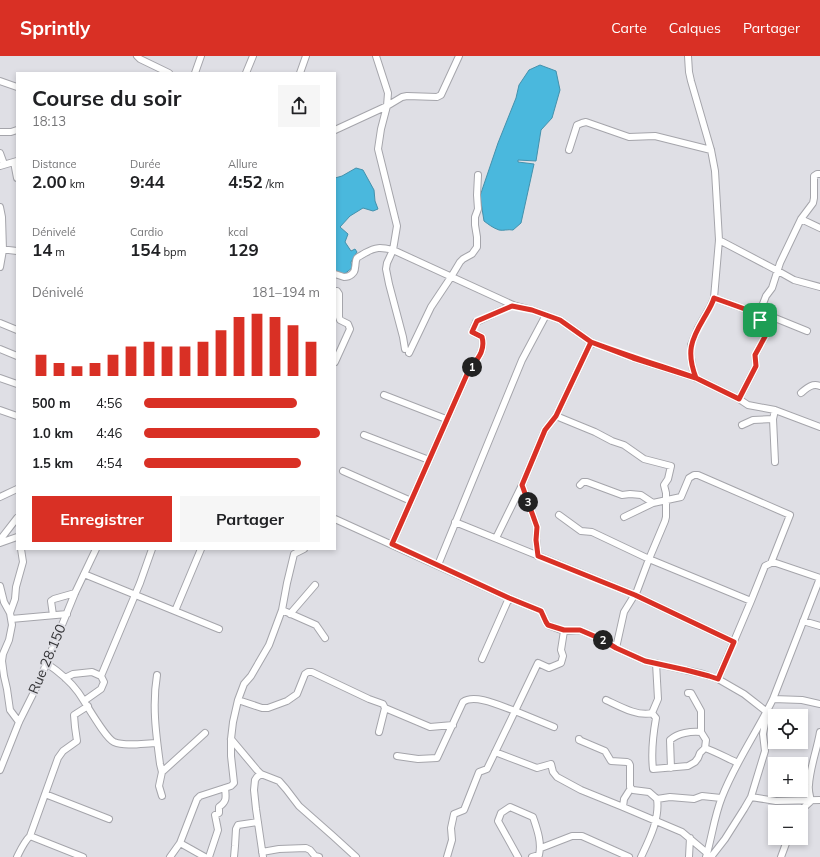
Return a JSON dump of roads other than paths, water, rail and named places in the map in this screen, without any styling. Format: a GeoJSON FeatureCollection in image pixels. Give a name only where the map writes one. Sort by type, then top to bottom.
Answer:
{"type":"FeatureCollection","features":[{"type":"Feature","properties":{"kind":"street"},"geometry":{"type":"LineString","coordinates":[[137,56],[140,59],[167,72]]}},
{"type":"Feature","properties":{"kind":"street"},"geometry":{"type":"LineString","coordinates":[[195,72],[201,56]]}},
{"type":"Feature","properties":{"kind":"street"},"geometry":{"type":"LineString","coordinates":[[246,72],[253,56]]}},
{"type":"Feature","properties":{"kind":"street"},"geometry":{"type":"LineString","coordinates":[[300,72],[306,56]]}},
{"type":"Feature","properties":{"kind":"street"},"geometry":{"type":"LineString","coordinates":[[376,56],[388,93],[388,106],[381,129],[378,149],[397,226],[386,269],[407,351],[431,307],[460,262],[472,254],[477,247],[475,217],[478,209],[478,175]]}},
{"type":"Feature","properties":{"kind":"street"},"geometry":{"type":"LineString","coordinates":[[336,130],[388,106],[402,97],[437,97],[441,95],[459,56]]}},
{"type":"Feature","properties":{"kind":"street"},"geometry":{"type":"LineString","coordinates":[[688,56],[691,81],[711,150],[715,171],[719,240],[714,298],[691,345],[691,358],[696,378]]}},
{"type":"Feature","properties":{"kind":"street"},"geometry":{"type":"LineString","coordinates":[[0,81],[16,87]]}},
{"type":"Feature","properties":{"kind":"street"},"geometry":{"type":"LineString","coordinates":[[569,150],[578,125],[586,122],[628,138],[655,136],[711,150]]}},
{"type":"Feature","properties":{"kind":"street"},"geometry":{"type":"LineString","coordinates":[[0,132],[16,130]]}},
{"type":"Feature","properties":{"kind":"street"},"geometry":{"type":"LineString","coordinates":[[0,153],[2,165],[15,162]]}},
{"type":"Feature","properties":{"kind":"street"},"geometry":{"type":"LineString","coordinates":[[739,399],[756,366],[755,355],[768,331],[767,325],[760,320],[759,314],[766,296],[772,288],[780,263],[801,219],[813,203],[814,176],[820,174]]}},
{"type":"Feature","properties":{"kind":"street"},"geometry":{"type":"LineString","coordinates":[[0,207],[2,216],[2,250],[0,267]]}},
{"type":"Feature","properties":{"kind":"street"},"geometry":{"type":"LineString","coordinates":[[801,219],[820,228]]}},
{"type":"Feature","properties":{"kind":"street"},"geometry":{"type":"LineString","coordinates":[[719,240],[794,280],[820,287]]}},
{"type":"Feature","properties":{"kind":"street"},"geometry":{"type":"LineString","coordinates":[[336,274],[347,277],[354,272],[356,259],[373,249],[378,248],[392,250],[512,306],[560,320],[591,342],[633,358],[696,378],[748,405],[775,410],[820,427]]}},
{"type":"Feature","properties":{"kind":"street"},"geometry":{"type":"LineString","coordinates":[[2,250],[16,251]]}},
{"type":"Feature","properties":{"kind":"street"},"geometry":{"type":"LineString","coordinates":[[336,291],[339,294],[337,301],[338,317],[340,320],[348,324],[350,329],[336,360]]}},
{"type":"Feature","properties":{"kind":"street"},"geometry":{"type":"LineString","coordinates":[[714,298],[759,314]]}},
{"type":"Feature","properties":{"kind":"street"},"geometry":{"type":"LineString","coordinates":[[392,544],[468,372],[481,354],[483,348],[482,337],[472,332],[476,322],[512,306]]}},
{"type":"Feature","properties":{"kind":"street"},"geometry":{"type":"LineString","coordinates":[[438,565],[522,360],[546,315]]}},
{"type":"Feature","properties":{"kind":"street"},"geometry":{"type":"LineString","coordinates":[[767,325],[776,318],[807,331]]}},
{"type":"Feature","properties":{"kind":"street"},"geometry":{"type":"LineString","coordinates":[[0,323],[16,330]]}},
{"type":"Feature","properties":{"kind":"street"},"geometry":{"type":"LineString","coordinates":[[496,538],[522,485],[545,430],[556,416],[591,342]]}},
{"type":"Feature","properties":{"kind":"street"},"geometry":{"type":"LineString","coordinates":[[0,349],[16,356]]}},
{"type":"Feature","properties":{"kind":"street"},"geometry":{"type":"LineString","coordinates":[[0,378],[16,384]]}},
{"type":"Feature","properties":{"kind":"street"},"geometry":{"type":"LineString","coordinates":[[801,393],[812,385],[820,386]]}},
{"type":"Feature","properties":{"kind":"street"},"geometry":{"type":"LineString","coordinates":[[384,395],[446,419]]}},
{"type":"Feature","properties":{"kind":"street"},"geometry":{"type":"LineString","coordinates":[[0,410],[16,416]]}},
{"type":"Feature","properties":{"kind":"street"},"geometry":{"type":"LineString","coordinates":[[775,410],[773,419],[775,462]]}},
{"type":"Feature","properties":{"kind":"street"},"geometry":{"type":"LineString","coordinates":[[556,416],[624,445],[644,459],[672,466],[668,479],[664,485],[666,493],[666,512],[664,521],[635,595],[624,612],[616,648]]}},
{"type":"Feature","properties":{"kind":"street"},"geometry":{"type":"LineString","coordinates":[[742,425],[754,420],[773,419]]}},
{"type":"Feature","properties":{"kind":"street"},"geometry":{"type":"LineString","coordinates":[[364,435],[429,460]]}},
{"type":"Feature","properties":{"kind":"street"},"geometry":{"type":"LineString","coordinates":[[343,471],[411,501]]}},
{"type":"Feature","properties":{"kind":"street"},"geometry":{"type":"LineString","coordinates":[[624,516],[653,504],[681,497],[689,478],[698,475],[790,515],[771,563]]}},
{"type":"Feature","properties":{"kind":"street"},"geometry":{"type":"LineString","coordinates":[[580,485],[583,482],[587,482],[622,495],[641,495],[653,504]]}},
{"type":"Feature","properties":{"kind":"street"},"geometry":{"type":"LineString","coordinates":[[522,485],[537,527],[536,540],[538,556]]}},
{"type":"Feature","properties":{"kind":"street"},"geometry":{"type":"LineString","coordinates":[[0,497],[16,489]]}},
{"type":"Feature","properties":{"kind":"street"},"geometry":{"type":"LineString","coordinates":[[559,515],[581,531],[592,532],[648,559],[751,601]]}},
{"type":"Feature","properties":{"kind":"street"},"geometry":{"type":"LineString","coordinates":[[0,542],[16,519]]}},
{"type":"Feature","properties":{"kind":"street"},"geometry":{"type":"LineString","coordinates":[[336,519],[541,611],[548,625],[564,630],[580,630],[645,661],[703,674],[718,679],[744,694],[767,712]]}},
{"type":"Feature","properties":{"kind":"street"},"geometry":{"type":"LineString","coordinates":[[455,522],[635,595],[734,642]]}},
{"type":"Feature","properties":{"kind":"street"},"geometry":{"type":"LineString","coordinates":[[0,542],[16,537]]}},
{"type":"Feature","properties":{"kind":"street"},"geometry":{"type":"LineString","coordinates":[[19,722],[10,710],[2,661],[2,650],[9,640],[12,625],[11,616],[16,587],[23,562],[21,550]]}},
{"type":"Feature","properties":{"kind":"street","name":"Rue 28.150"},"geometry":{"type":"LineString","coordinates":[[0,770],[19,722],[38,684],[75,593],[96,550]]}},
{"type":"Feature","properties":{"kind":"street"},"geometry":{"type":"LineString","coordinates":[[101,676],[135,595],[152,550]]}},
{"type":"Feature","properties":{"kind":"street"},"geometry":{"type":"LineString","coordinates":[[175,611],[201,550]]}},
{"type":"Feature","properties":{"kind":"street"},"geometry":{"type":"LineString","coordinates":[[170,857],[180,843],[197,798],[231,786],[234,783],[230,756],[233,722],[238,700],[244,684],[251,676],[269,645],[282,610],[294,554],[302,550]]}},
{"type":"Feature","properties":{"kind":"street"},"geometry":{"type":"LineString","coordinates":[[708,856],[715,818],[721,798],[738,763],[773,699],[820,578],[776,563],[771,563],[765,566],[718,679]]}},
{"type":"Feature","properties":{"kind":"street"},"geometry":{"type":"LineString","coordinates":[[84,574],[219,629]]}},
{"type":"Feature","properties":{"kind":"street"},"geometry":{"type":"LineString","coordinates":[[290,614],[315,585]]}},
{"type":"Feature","properties":{"kind":"street"},"geometry":{"type":"LineString","coordinates":[[0,586],[4,602],[11,616]]}},
{"type":"Feature","properties":{"kind":"street"},"geometry":{"type":"LineString","coordinates":[[53,615],[51,601],[75,593]]}},
{"type":"Feature","properties":{"kind":"street"},"geometry":{"type":"LineString","coordinates":[[482,660],[509,598]]}},
{"type":"Feature","properties":{"kind":"street"},"geometry":{"type":"LineString","coordinates":[[282,610],[316,625],[325,638]]}},
{"type":"Feature","properties":{"kind":"street"},"geometry":{"type":"LineString","coordinates":[[11,616],[67,614]]}},
{"type":"Feature","properties":{"kind":"street"},"geometry":{"type":"LineString","coordinates":[[803,621],[820,626]]}},
{"type":"Feature","properties":{"kind":"street"},"geometry":{"type":"LineString","coordinates":[[447,857],[452,840],[451,828],[454,814],[464,810],[479,772],[487,768],[538,663],[549,668],[561,662],[563,656],[561,650],[564,630]]}},
{"type":"Feature","properties":{"kind":"street"},"geometry":{"type":"LineString","coordinates":[[46,663],[58,671],[77,691],[104,732],[112,740],[123,744],[157,742]]}},
{"type":"Feature","properties":{"kind":"street"},"geometry":{"type":"LineString","coordinates":[[652,713],[658,699],[656,663]]}},
{"type":"Feature","properties":{"kind":"street"},"geometry":{"type":"LineString","coordinates":[[17,857],[21,848],[30,836],[58,758],[76,741],[74,715],[101,689],[104,682],[101,676],[92,672],[73,674],[65,678]]}},
{"type":"Feature","properties":{"kind":"street"},"geometry":{"type":"LineString","coordinates":[[238,700],[262,708],[268,708],[287,701],[297,694],[305,674],[312,672],[383,704],[385,708],[430,727],[453,724]]}},
{"type":"Feature","properties":{"kind":"street"},"geometry":{"type":"LineString","coordinates":[[157,675],[154,691],[154,708],[157,742],[162,772],[159,786],[162,796]]}},
{"type":"Feature","properties":{"kind":"street"},"geometry":{"type":"LineString","coordinates":[[0,691],[7,689]]}},
{"type":"Feature","properties":{"kind":"street"},"geometry":{"type":"LineString","coordinates":[[652,713],[656,718],[651,758],[653,769],[688,766],[695,762],[705,748],[706,740],[701,732],[701,711],[691,693],[688,692]]}},
{"type":"Feature","properties":{"kind":"street"},"geometry":{"type":"LineString","coordinates":[[397,756],[418,759],[437,758],[463,702],[471,699],[486,700],[554,727]]}},
{"type":"Feature","properties":{"kind":"street"},"geometry":{"type":"LineString","coordinates":[[773,699],[802,700],[820,704]]}},
{"type":"Feature","properties":{"kind":"street"},"geometry":{"type":"LineString","coordinates":[[606,700],[631,711],[648,714],[652,713]]}},
{"type":"Feature","properties":{"kind":"street"},"geometry":{"type":"LineString","coordinates":[[379,732],[385,708]]}},
{"type":"Feature","properties":{"kind":"street"},"geometry":{"type":"LineString","coordinates":[[708,856],[725,839],[751,797],[765,752],[763,734],[767,712]]}},
{"type":"Feature","properties":{"kind":"street"},"geometry":{"type":"LineString","coordinates":[[670,768],[670,740],[674,736],[692,731],[701,732]]}},
{"type":"Feature","properties":{"kind":"street"},"geometry":{"type":"LineString","coordinates":[[811,801],[808,786],[820,732]]}},
{"type":"Feature","properties":{"kind":"street"},"geometry":{"type":"LineString","coordinates":[[162,772],[205,733]]}},
{"type":"Feature","properties":{"kind":"street"},"geometry":{"type":"LineString","coordinates":[[579,738],[579,740],[605,751],[612,761],[629,763],[630,788],[624,799],[623,807]]}},
{"type":"Feature","properties":{"kind":"street"},"geometry":{"type":"LineString","coordinates":[[231,739],[261,774],[279,781],[299,806],[356,857]]}},
{"type":"Feature","properties":{"kind":"street"},"geometry":{"type":"LineString","coordinates":[[705,748],[738,763]]}},
{"type":"Feature","properties":{"kind":"street"},"geometry":{"type":"LineString","coordinates":[[495,752],[537,768],[551,764],[553,772],[557,777],[581,790],[682,832],[708,856]]}},
{"type":"Feature","properties":{"kind":"street"},"geometry":{"type":"LineString","coordinates":[[261,774],[254,782],[256,809],[263,854],[279,849],[306,848],[315,856],[319,857]]}},
{"type":"Feature","properties":{"kind":"street"},"geometry":{"type":"LineString","coordinates":[[209,857],[218,830],[215,815],[219,813],[219,807],[226,800],[225,788]]}},
{"type":"Feature","properties":{"kind":"street"},"geometry":{"type":"LineString","coordinates":[[630,788],[633,790],[649,792],[657,800],[655,820],[641,857]]}},
{"type":"Feature","properties":{"kind":"street"},"geometry":{"type":"LineString","coordinates":[[45,794],[109,820]]}},
{"type":"Feature","properties":{"kind":"street"},"geometry":{"type":"LineString","coordinates":[[657,800],[670,797],[694,799],[702,796],[721,798]]}},
{"type":"Feature","properties":{"kind":"street"},"geometry":{"type":"LineString","coordinates":[[751,797],[776,801],[820,800]]}},
{"type":"Feature","properties":{"kind":"street"},"geometry":{"type":"LineString","coordinates":[[807,805],[811,801]]}},
{"type":"Feature","properties":{"kind":"street"},"geometry":{"type":"LineString","coordinates":[[518,857],[498,821],[501,812],[510,807],[533,817],[541,848],[539,855],[532,857]]}},
{"type":"Feature","properties":{"kind":"street"},"geometry":{"type":"LineString","coordinates":[[234,857],[236,829],[238,825],[258,822]]}},
{"type":"Feature","properties":{"kind":"street"},"geometry":{"type":"LineString","coordinates":[[30,836],[83,857]]}},
{"type":"Feature","properties":{"kind":"street"},"geometry":{"type":"LineString","coordinates":[[541,848],[572,836],[582,836],[629,857]]}},
{"type":"Feature","properties":{"kind":"street"},"geometry":{"type":"LineString","coordinates":[[689,857],[690,838]]}},
{"type":"Feature","properties":{"kind":"street"},"geometry":{"type":"LineString","coordinates":[[180,843],[205,857]]}},
{"type":"Feature","properties":{"kind":"street"},"geometry":{"type":"LineString","coordinates":[[781,857],[785,845]]}},
{"type":"Feature","properties":{"kind":"water"},"geometry":{"type":"Polygon","coordinates":[[[540,65],[556,71],[560,90],[552,118],[541,130],[536,161],[518,160],[518,162],[534,164],[521,223],[513,230],[499,230],[484,221],[480,196],[498,143],[516,98],[519,85],[529,70],[540,65]]]}},
{"type":"Feature","properties":{"kind":"water"},"geometry":{"type":"Polygon","coordinates":[[[356,168],[363,170],[374,190],[375,201],[378,209],[373,211],[363,208],[350,216],[340,227],[348,234],[345,242],[351,251],[355,249],[357,252],[351,262],[352,268],[343,275],[336,272],[336,178],[356,168]]]}}]}
